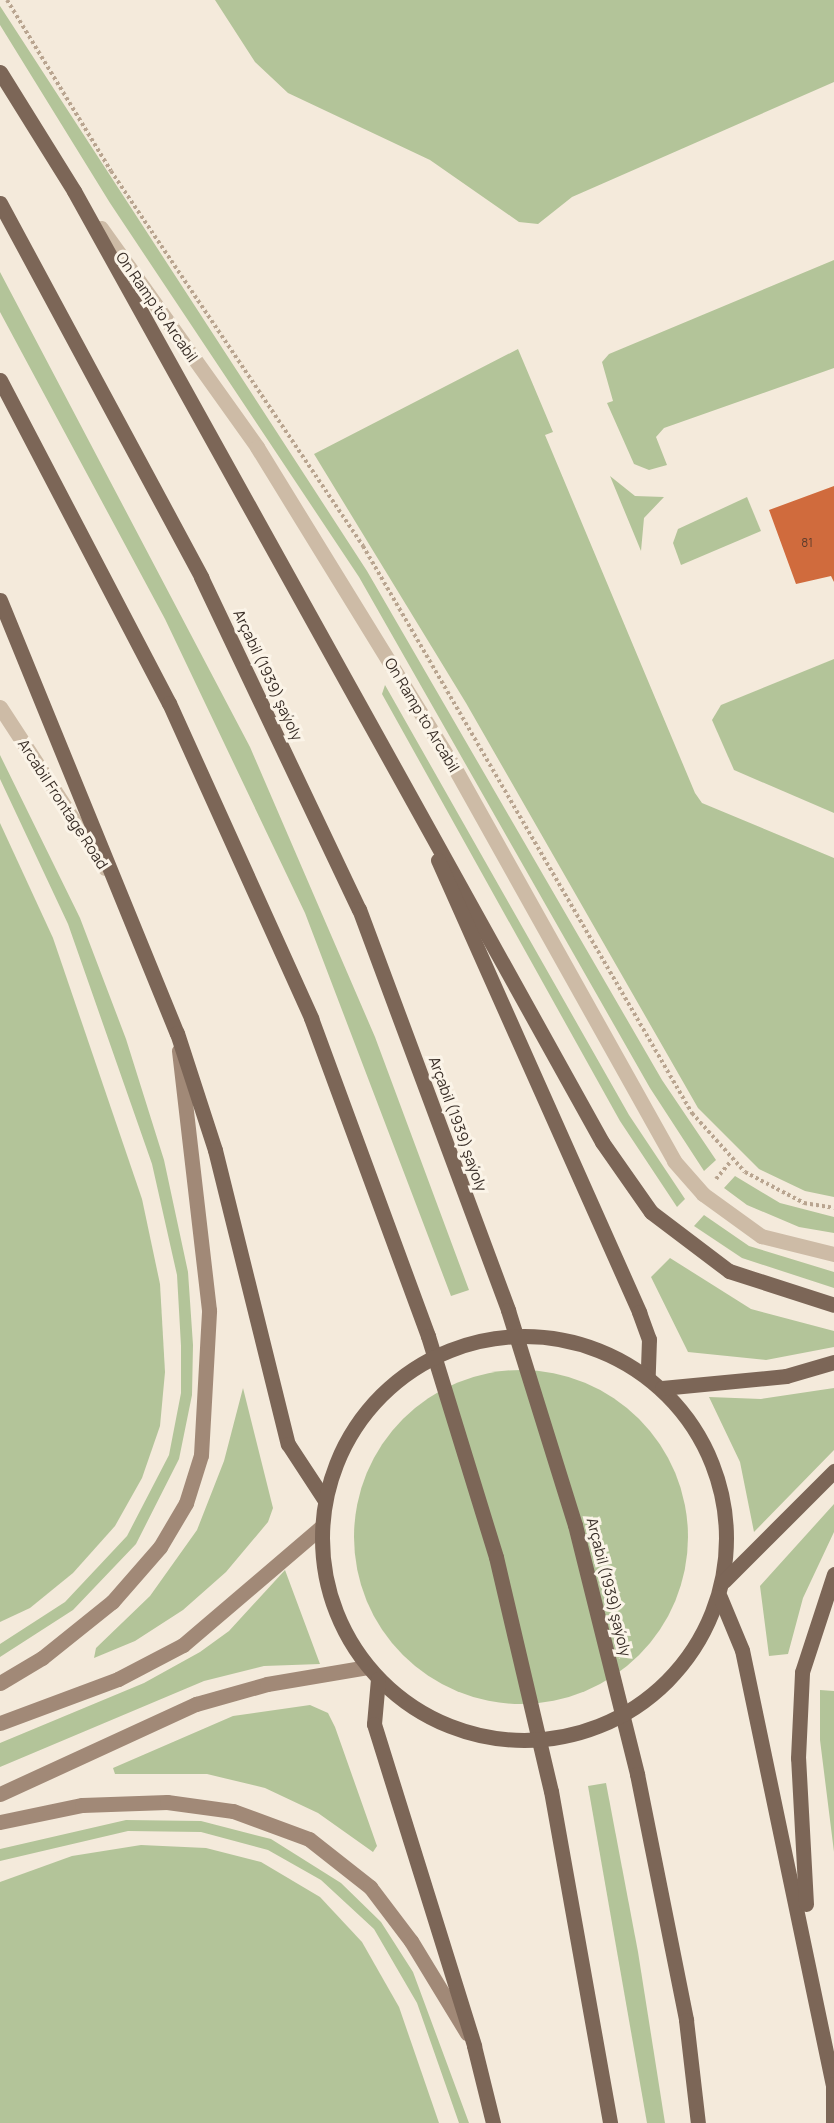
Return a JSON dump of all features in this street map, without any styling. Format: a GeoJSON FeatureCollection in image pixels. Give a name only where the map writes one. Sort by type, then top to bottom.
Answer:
{"type":"FeatureCollection","features":[{"type":"Feature","properties":{"kind":"main road"},"geometry":{"type":"LineString","coordinates":[[0,72],[74,191],[230,478],[397,768],[602,1142],[651,1212],[729,1271],[834,1305]]}},
{"type":"Feature","properties":{"kind":"main road","name":"Arçabil (1939) şaýoly"},"geometry":{"type":"LineString","coordinates":[[0,203],[201,577],[359,909],[508,1310],[575,1526],[637,1774],[686,2020],[698,2123]]}},
{"type":"Feature","properties":{"kind":"main road"},"geometry":{"type":"LineString","coordinates":[[0,380],[169,703],[306,1007],[428,1336],[496,1557],[550,1791],[610,2123]]}},
{"type":"Feature","properties":{"kind":"main road"},"geometry":{"type":"LineString","coordinates":[[0,600],[126,900],[177,1033],[215,1150],[288,1444],[324,1499]]}},
{"type":"Feature","properties":{"kind":"main road"},"geometry":{"type":"LineString","coordinates":[[397,768],[639,1312],[650,1339],[648,1377]]}},
{"type":"Feature","properties":{"kind":"main road"},"geometry":{"type":"LineString","coordinates":[[0,1683],[42,1658],[112,1602],[160,1547],[186,1503],[201,1455],[209,1310],[177,1033]]}},
{"type":"Feature","properties":{"kind":"main road"},"geometry":{"type":"LineString","coordinates":[[539,1335],[597,1347],[648,1377],[662,1388],[696,1429],[719,1477],[728,1528],[724,1581],[720,1597],[688,1660],[646,1700],[573,1737],[502,1741],[434,1720],[373,1673],[332,1602],[321,1527],[324,1499],[344,1443],[379,1395],[425,1359],[481,1338],[539,1335]]}},
{"type":"Feature","properties":{"kind":"main road"},"geometry":{"type":"LineString","coordinates":[[662,1388],[786,1376],[834,1362]]}},
{"type":"Feature","properties":{"kind":"main road"},"geometry":{"type":"LineString","coordinates":[[724,1581],[834,1471]]}},
{"type":"Feature","properties":{"kind":"main road"},"geometry":{"type":"LineString","coordinates":[[0,1723],[118,1678],[183,1645],[321,1527]]}},
{"type":"Feature","properties":{"kind":"main road"},"geometry":{"type":"LineString","coordinates":[[809,1952],[798,1758],[802,1672],[834,1574]]}},
{"type":"Feature","properties":{"kind":"main road"},"geometry":{"type":"LineString","coordinates":[[720,1597],[742,1650],[809,1952],[833,2088],[833,2123]]}},
{"type":"Feature","properties":{"kind":"main road"},"geometry":{"type":"LineString","coordinates":[[0,1794],[196,1704],[267,1684],[373,1673]]}},
{"type":"Feature","properties":{"kind":"main road"},"geometry":{"type":"LineString","coordinates":[[373,1673],[374,1724],[474,2046],[493,2123]]}},
{"type":"Feature","properties":{"kind":"main road"},"geometry":{"type":"LineString","coordinates":[[0,1822],[82,1805],[168,1802],[233,1811],[309,1839],[370,1887],[411,1941],[474,2046]]}},
{"type":"Feature","properties":{"kind":"street","name":"On Ramp to Arcabil"},"geometry":{"type":"LineString","coordinates":[[74,191],[263,457],[453,765],[674,1161],[703,1194],[761,1236],[834,1254]]}},
{"type":"Feature","properties":{"kind":"street","name":"Arcabil Frontage Road"},"geometry":{"type":"LineString","coordinates":[[0,707],[126,900]]}},
{"type":"Feature","properties":{"kind":"path"},"geometry":{"type":"LineString","coordinates":[[7,0],[111,171],[363,546],[692,1113],[745,1173],[804,1203],[834,1208]]}},
{"type":"Feature","properties":{"kind":"green space"},"geometry":{"type":"Polygon","coordinates":[[[215,0],[834,0],[834,82],[572,197],[538,224],[519,222],[430,160],[288,93],[255,62],[215,0]]]}},
{"type":"Feature","properties":{"kind":"green space"},"geometry":{"type":"Polygon","coordinates":[[[0,6],[367,571],[662,1080],[716,1160],[704,1171],[650,1088],[359,577],[110,203],[0,25],[0,6]]]}},
{"type":"Feature","properties":{"kind":"green space"},"geometry":{"type":"Polygon","coordinates":[[[834,260],[834,368],[664,428],[656,437],[667,465],[649,470],[634,464],[607,403],[613,401],[602,362],[609,354],[834,260]]]}},
{"type":"Feature","properties":{"kind":"green space"},"geometry":{"type":"Polygon","coordinates":[[[0,272],[250,747],[375,1037],[469,1290],[451,1296],[305,913],[165,619],[0,312],[0,272]]]}},
{"type":"Feature","properties":{"kind":"green space"},"geometry":{"type":"Polygon","coordinates":[[[518,349],[553,432],[545,435],[695,793],[702,803],[834,858],[834,1197],[805,1191],[759,1169],[698,1108],[466,703],[314,454],[518,349]]]}},
{"type":"Feature","properties":{"kind":"green space"},"geometry":{"type":"Polygon","coordinates":[[[610,476],[635,496],[664,497],[644,518],[641,551],[610,476]]]}},
{"type":"Feature","properties":{"kind":"green space"},"geometry":{"type":"Polygon","coordinates":[[[747,497],[761,531],[681,565],[673,543],[678,529],[747,497]]]}},
{"type":"Feature","properties":{"kind":"green space"},"geometry":{"type":"Polygon","coordinates":[[[834,659],[834,813],[734,770],[712,720],[721,705],[834,659]]]}},
{"type":"Feature","properties":{"kind":"green space"},"geometry":{"type":"Polygon","coordinates":[[[385,685],[629,1115],[685,1199],[677,1207],[620,1121],[382,694],[385,685]]]}},
{"type":"Feature","properties":{"kind":"green space"},"geometry":{"type":"Polygon","coordinates":[[[0,755],[80,918],[126,1039],[164,1160],[188,1272],[193,1345],[192,1395],[179,1459],[136,1544],[73,1610],[0,1657],[0,1644],[65,1602],[127,1536],[169,1455],[181,1393],[181,1346],[177,1275],[152,1164],[68,924],[0,779],[0,755]]]}},
{"type":"Feature","properties":{"kind":"green space"},"geometry":{"type":"Polygon","coordinates":[[[0,823],[53,938],[142,1199],[160,1284],[165,1372],[160,1426],[142,1478],[115,1526],[73,1573],[30,1608],[0,1622],[0,823]]]}},
{"type":"Feature","properties":{"kind":"green space"},"geometry":{"type":"Polygon","coordinates":[[[735,1176],[780,1203],[834,1217],[834,1233],[799,1227],[747,1205],[724,1188],[735,1176]]]}},
{"type":"Feature","properties":{"kind":"green space"},"geometry":{"type":"Polygon","coordinates":[[[704,1215],[749,1246],[834,1272],[834,1288],[742,1258],[694,1226],[704,1215]]]}},
{"type":"Feature","properties":{"kind":"green space"},"geometry":{"type":"Polygon","coordinates":[[[670,1258],[751,1309],[834,1331],[834,1347],[766,1360],[688,1352],[651,1277],[670,1258]]]}},
{"type":"Feature","properties":{"kind":"green space"},"geometry":{"type":"Polygon","coordinates":[[[521,1370],[554,1374],[585,1383],[614,1398],[639,1419],[660,1444],[675,1473],[684,1504],[688,1537],[684,1570],[675,1601],[660,1630],[639,1655],[614,1676],[585,1691],[554,1700],[521,1704],[488,1700],[457,1691],[428,1676],[403,1655],[382,1630],[367,1601],[358,1570],[354,1537],[358,1504],[367,1473],[382,1444],[403,1419],[428,1398],[457,1383],[488,1374],[521,1370]]]}},
{"type":"Feature","properties":{"kind":"green space"},"geometry":{"type":"Polygon","coordinates":[[[243,1388],[273,1508],[268,1522],[226,1572],[183,1610],[135,1641],[94,1658],[96,1648],[150,1596],[197,1530],[224,1461],[243,1388]]]}},
{"type":"Feature","properties":{"kind":"green space"},"geometry":{"type":"Polygon","coordinates":[[[834,1388],[834,1450],[754,1532],[740,1462],[709,1397],[761,1399],[834,1388]]]}},
{"type":"Feature","properties":{"kind":"green space"},"geometry":{"type":"Polygon","coordinates":[[[834,1504],[834,1532],[803,1598],[788,1654],[769,1656],[760,1586],[834,1504]]]}},
{"type":"Feature","properties":{"kind":"green space"},"geometry":{"type":"Polygon","coordinates":[[[285,1570],[320,1664],[264,1666],[204,1681],[0,1767],[0,1743],[144,1683],[200,1652],[229,1631],[285,1570]]]}},
{"type":"Feature","properties":{"kind":"green space"},"geometry":{"type":"Polygon","coordinates":[[[820,1690],[834,1691],[834,1852],[820,1740],[820,1690]]]}},
{"type":"Feature","properties":{"kind":"green space"},"geometry":{"type":"Polygon","coordinates":[[[310,1705],[328,1713],[335,1727],[377,1846],[373,1852],[318,1813],[265,1788],[207,1774],[115,1774],[113,1768],[233,1716],[310,1705]]]}},
{"type":"Feature","properties":{"kind":"green space"},"geometry":{"type":"Polygon","coordinates":[[[606,1783],[638,1952],[665,2123],[647,2123],[588,1786],[606,1783]]]}},
{"type":"Feature","properties":{"kind":"green space"},"geometry":{"type":"Polygon","coordinates":[[[126,1820],[201,1821],[271,1839],[341,1883],[381,1922],[413,1972],[469,2123],[459,2123],[417,2003],[374,1929],[321,1880],[268,1850],[201,1832],[128,1831],[0,1861],[0,1849],[126,1820]]]}},
{"type":"Feature","properties":{"kind":"green space"},"geometry":{"type":"Polygon","coordinates":[[[141,1845],[206,1848],[261,1862],[320,1897],[362,1942],[399,2007],[439,2123],[0,2123],[0,1882],[72,1856],[141,1845]]]}},
{"type":"Feature","properties":{"kind":"building"},"geometry":{"type":"Polygon","coordinates":[[[834,486],[834,582],[831,576],[796,584],[769,510],[834,486]]]}}]}
